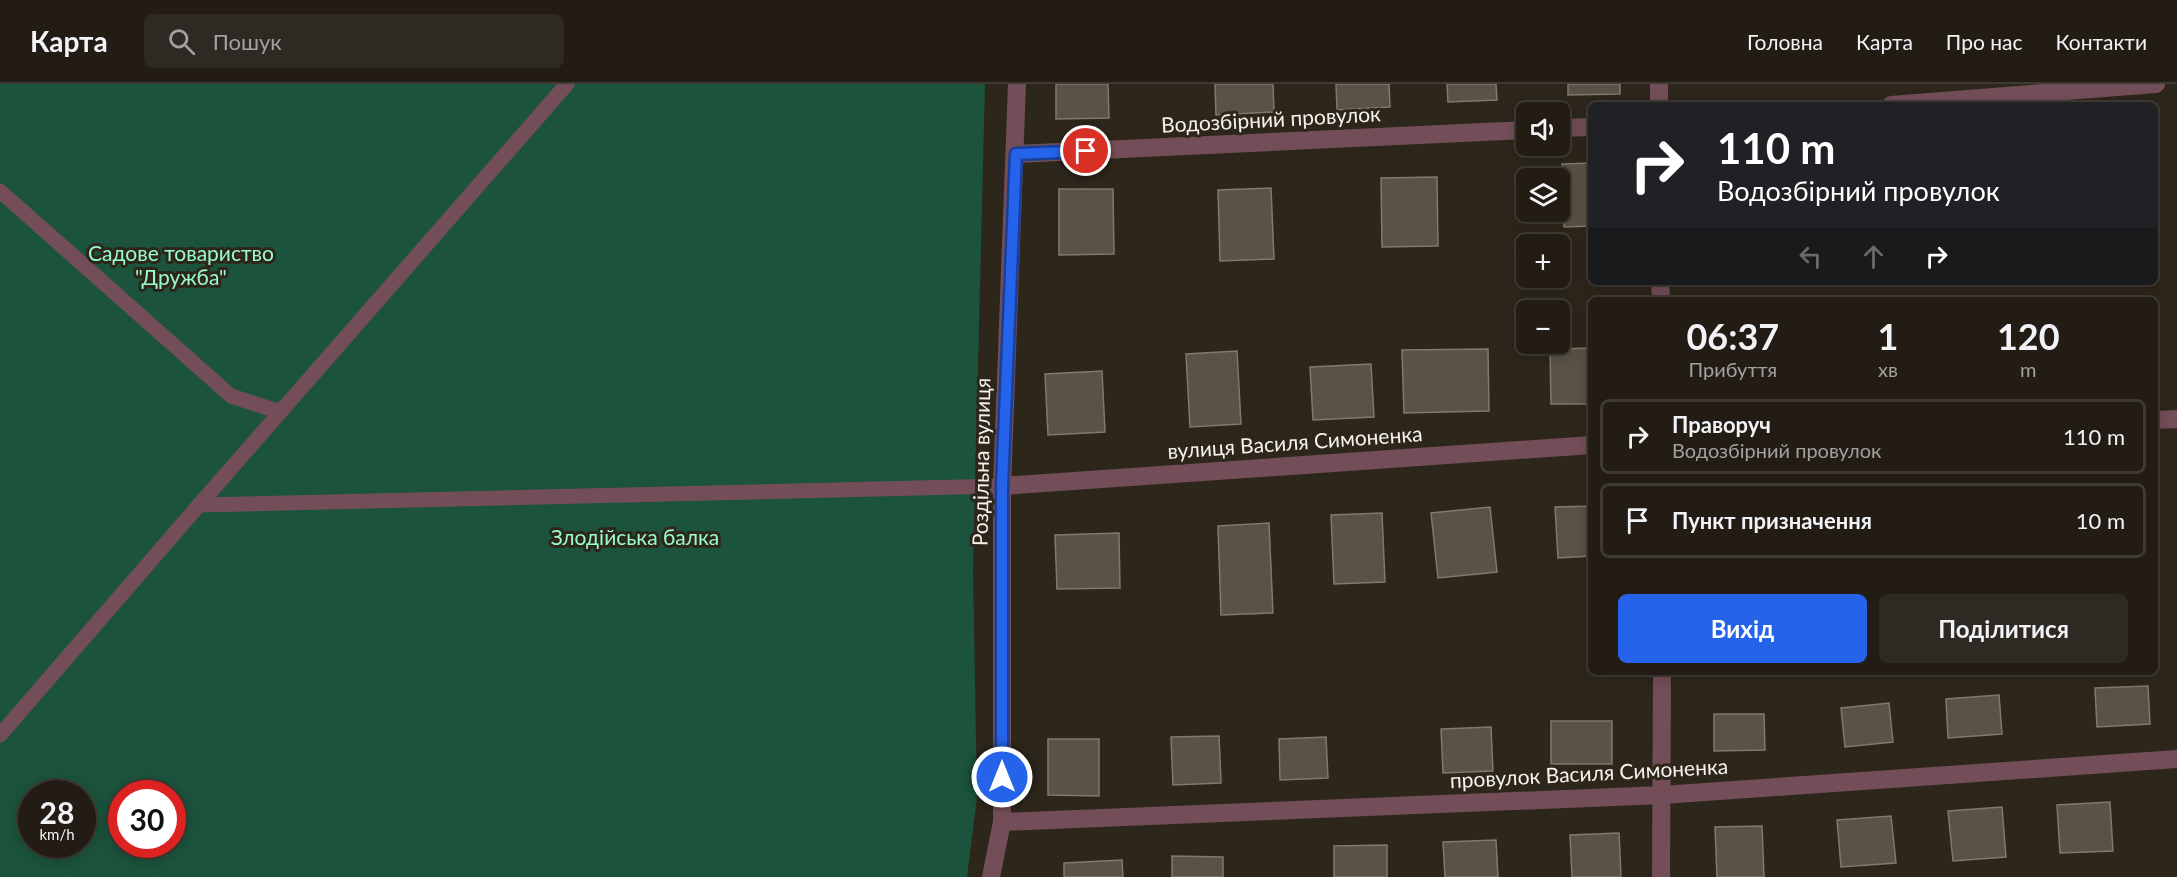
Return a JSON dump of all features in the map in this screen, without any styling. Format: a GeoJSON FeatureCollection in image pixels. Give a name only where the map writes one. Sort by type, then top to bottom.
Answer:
{"type":"FeatureCollection","features":[{"type":"Feature","properties":{"kind":"street","name":"Роздільна вулиця"},"geometry":{"type":"LineString","coordinates":[[991,877],[1002,822],[1002,486],[1017,84]]}},
{"type":"Feature","properties":{"kind":"street"},"geometry":{"type":"LineString","coordinates":[[1659,84],[1659,102]]}},
{"type":"Feature","properties":{"kind":"street"},"geometry":{"type":"LineString","coordinates":[[1929,102],[2156,84]]}},
{"type":"Feature","properties":{"kind":"street"},"geometry":{"type":"LineString","coordinates":[[1570,128],[1588,127]]}},
{"type":"Feature","properties":{"kind":"street","name":"Водозбірний провулок"},"geometry":{"type":"LineString","coordinates":[[1016,154],[1516,131]]}},
{"type":"Feature","properties":{"kind":"street"},"geometry":{"type":"LineString","coordinates":[[2158,420],[2177,419]]}},
{"type":"Feature","properties":{"kind":"street","name":"вулиця Василя Симоненка"},"geometry":{"type":"LineString","coordinates":[[1002,486],[1588,445]]}},
{"type":"Feature","properties":{"kind":"street"},"geometry":{"type":"LineString","coordinates":[[1661,877],[1662,675]]}},
{"type":"Feature","properties":{"kind":"street","name":"провулок Василя Симоненка"},"geometry":{"type":"LineString","coordinates":[[1002,822],[1662,795],[2177,759]]}},
{"type":"Feature","properties":{"kind":"lane"},"geometry":{"type":"LineString","coordinates":[[0,735],[567,84]]}},
{"type":"Feature","properties":{"kind":"lane"},"geometry":{"type":"LineString","coordinates":[[0,190],[231,396],[280,412]]}},
{"type":"Feature","properties":{"kind":"lane"},"geometry":{"type":"LineString","coordinates":[[199,505],[1002,486]]}},
{"type":"Feature","properties":{"kind":"green space","name":"Злодійська балка"},"geometry":{"type":"Polygon","coordinates":[[[0,84],[985,84],[973,569],[977,797],[967,877],[0,877],[0,84]]]}},
{"type":"Feature","properties":{"kind":"building"},"geometry":{"type":"Polygon","coordinates":[[[1056,84],[1108,84],[1109,118],[1056,119],[1056,84]]]}},
{"type":"Feature","properties":{"kind":"building"},"geometry":{"type":"Polygon","coordinates":[[[1215,84],[1273,84],[1274,112],[1216,115],[1215,84]]]}},
{"type":"Feature","properties":{"kind":"building"},"geometry":{"type":"Polygon","coordinates":[[[1336,84],[1389,84],[1390,107],[1337,110],[1336,84]]]}},
{"type":"Feature","properties":{"kind":"building"},"geometry":{"type":"Polygon","coordinates":[[[1447,84],[1496,84],[1497,100],[1448,102],[1447,84]]]}},
{"type":"Feature","properties":{"kind":"building"},"geometry":{"type":"Polygon","coordinates":[[[1568,84],[1620,84],[1620,94],[1568,95],[1568,84]]]}},
{"type":"Feature","properties":{"kind":"building"},"geometry":{"type":"Polygon","coordinates":[[[1588,163],[1588,226],[1564,227],[1564,222],[1570,222],[1570,168],[1562,168],[1562,164],[1588,163]]]}},
{"type":"Feature","properties":{"kind":"building"},"geometry":{"type":"Polygon","coordinates":[[[1437,177],[1438,246],[1382,247],[1381,178],[1437,177]]]}},
{"type":"Feature","properties":{"kind":"building"},"geometry":{"type":"Polygon","coordinates":[[[1271,188],[1274,259],[1220,261],[1218,190],[1271,188]]]}},
{"type":"Feature","properties":{"kind":"building"},"geometry":{"type":"Polygon","coordinates":[[[1059,189],[1113,189],[1114,254],[1059,255],[1059,189]]]}},
{"type":"Feature","properties":{"kind":"building"},"geometry":{"type":"Polygon","coordinates":[[[1588,348],[1588,404],[1551,404],[1550,354],[1570,354],[1570,349],[1588,348]]]}},
{"type":"Feature","properties":{"kind":"building"},"geometry":{"type":"Polygon","coordinates":[[[1488,349],[1489,411],[1404,413],[1402,350],[1488,349]]]}},
{"type":"Feature","properties":{"kind":"building"},"geometry":{"type":"Polygon","coordinates":[[[1237,351],[1241,424],[1190,427],[1186,354],[1237,351]]]}},
{"type":"Feature","properties":{"kind":"building"},"geometry":{"type":"Polygon","coordinates":[[[1371,364],[1374,417],[1313,420],[1310,367],[1371,364]]]}},
{"type":"Feature","properties":{"kind":"building"},"geometry":{"type":"Polygon","coordinates":[[[1102,371],[1105,432],[1048,435],[1045,374],[1102,371]]]}},
{"type":"Feature","properties":{"kind":"building"},"geometry":{"type":"Polygon","coordinates":[[[1588,506],[1588,556],[1558,558],[1555,507],[1588,506]]]}},
{"type":"Feature","properties":{"kind":"building"},"geometry":{"type":"Polygon","coordinates":[[[1490,507],[1497,572],[1438,578],[1431,513],[1490,507]]]}},
{"type":"Feature","properties":{"kind":"building"},"geometry":{"type":"Polygon","coordinates":[[[1382,513],[1385,582],[1334,584],[1331,515],[1382,513]]]}},
{"type":"Feature","properties":{"kind":"building"},"geometry":{"type":"Polygon","coordinates":[[[1269,523],[1273,613],[1221,615],[1218,526],[1269,523]]]}},
{"type":"Feature","properties":{"kind":"building"},"geometry":{"type":"Polygon","coordinates":[[[1119,533],[1120,588],[1057,589],[1055,535],[1119,533]]]}},
{"type":"Feature","properties":{"kind":"building"},"geometry":{"type":"Polygon","coordinates":[[[2148,686],[2150,724],[2097,727],[2095,688],[2148,686]]]}},
{"type":"Feature","properties":{"kind":"building"},"geometry":{"type":"Polygon","coordinates":[[[1999,695],[2002,734],[1948,738],[1946,699],[1999,695]]]}},
{"type":"Feature","properties":{"kind":"building"},"geometry":{"type":"Polygon","coordinates":[[[1889,703],[1893,742],[1845,747],[1841,708],[1889,703]]]}},
{"type":"Feature","properties":{"kind":"building"},"geometry":{"type":"Polygon","coordinates":[[[1714,714],[1764,714],[1765,750],[1714,751],[1714,714]]]}},
{"type":"Feature","properties":{"kind":"building"},"geometry":{"type":"Polygon","coordinates":[[[1551,721],[1612,721],[1612,764],[1551,764],[1551,721]]]}},
{"type":"Feature","properties":{"kind":"building"},"geometry":{"type":"Polygon","coordinates":[[[1491,727],[1493,771],[1443,773],[1441,729],[1491,727]]]}},
{"type":"Feature","properties":{"kind":"building"},"geometry":{"type":"Polygon","coordinates":[[[1219,736],[1221,783],[1173,785],[1171,737],[1219,736]]]}},
{"type":"Feature","properties":{"kind":"building"},"geometry":{"type":"Polygon","coordinates":[[[1326,737],[1328,778],[1280,780],[1279,739],[1326,737]]]}},
{"type":"Feature","properties":{"kind":"building"},"geometry":{"type":"Polygon","coordinates":[[[1048,739],[1099,739],[1099,796],[1048,795],[1048,739]]]}},
{"type":"Feature","properties":{"kind":"building"},"geometry":{"type":"Polygon","coordinates":[[[2110,802],[2113,851],[2060,853],[2057,805],[2110,802]]]}},
{"type":"Feature","properties":{"kind":"building"},"geometry":{"type":"Polygon","coordinates":[[[2002,807],[2006,857],[1953,861],[1948,811],[2002,807]]]}},
{"type":"Feature","properties":{"kind":"building"},"geometry":{"type":"Polygon","coordinates":[[[1891,816],[1896,863],[1841,867],[1837,820],[1891,816]]]}},
{"type":"Feature","properties":{"kind":"building"},"geometry":{"type":"Polygon","coordinates":[[[1762,826],[1764,877],[1717,877],[1715,827],[1762,826]]]}},
{"type":"Feature","properties":{"kind":"building"},"geometry":{"type":"Polygon","coordinates":[[[1619,833],[1621,877],[1572,877],[1570,835],[1619,833]]]}},
{"type":"Feature","properties":{"kind":"building"},"geometry":{"type":"Polygon","coordinates":[[[1496,840],[1498,877],[1445,877],[1443,842],[1496,840]]]}},
{"type":"Feature","properties":{"kind":"building"},"geometry":{"type":"Polygon","coordinates":[[[1387,845],[1387,877],[1334,877],[1334,846],[1387,845]]]}},
{"type":"Feature","properties":{"kind":"building"},"geometry":{"type":"Polygon","coordinates":[[[1172,856],[1223,857],[1223,877],[1172,877],[1172,856]]]}},
{"type":"Feature","properties":{"kind":"building"},"geometry":{"type":"Polygon","coordinates":[[[1122,860],[1123,877],[1064,877],[1064,863],[1122,860]]]}},
{"type":"Feature","properties":{"kind":"route"},"geometry":{"type":"LineString","coordinates":[[1002,777],[1002,486],[1016,154],[1086,151]]}},
{"type":"Feature","properties":{"kind":"park label","name":"Садове товариство \"Дружба\""},"geometry":{"type":"Point","coordinates":[181,266]}}]}
